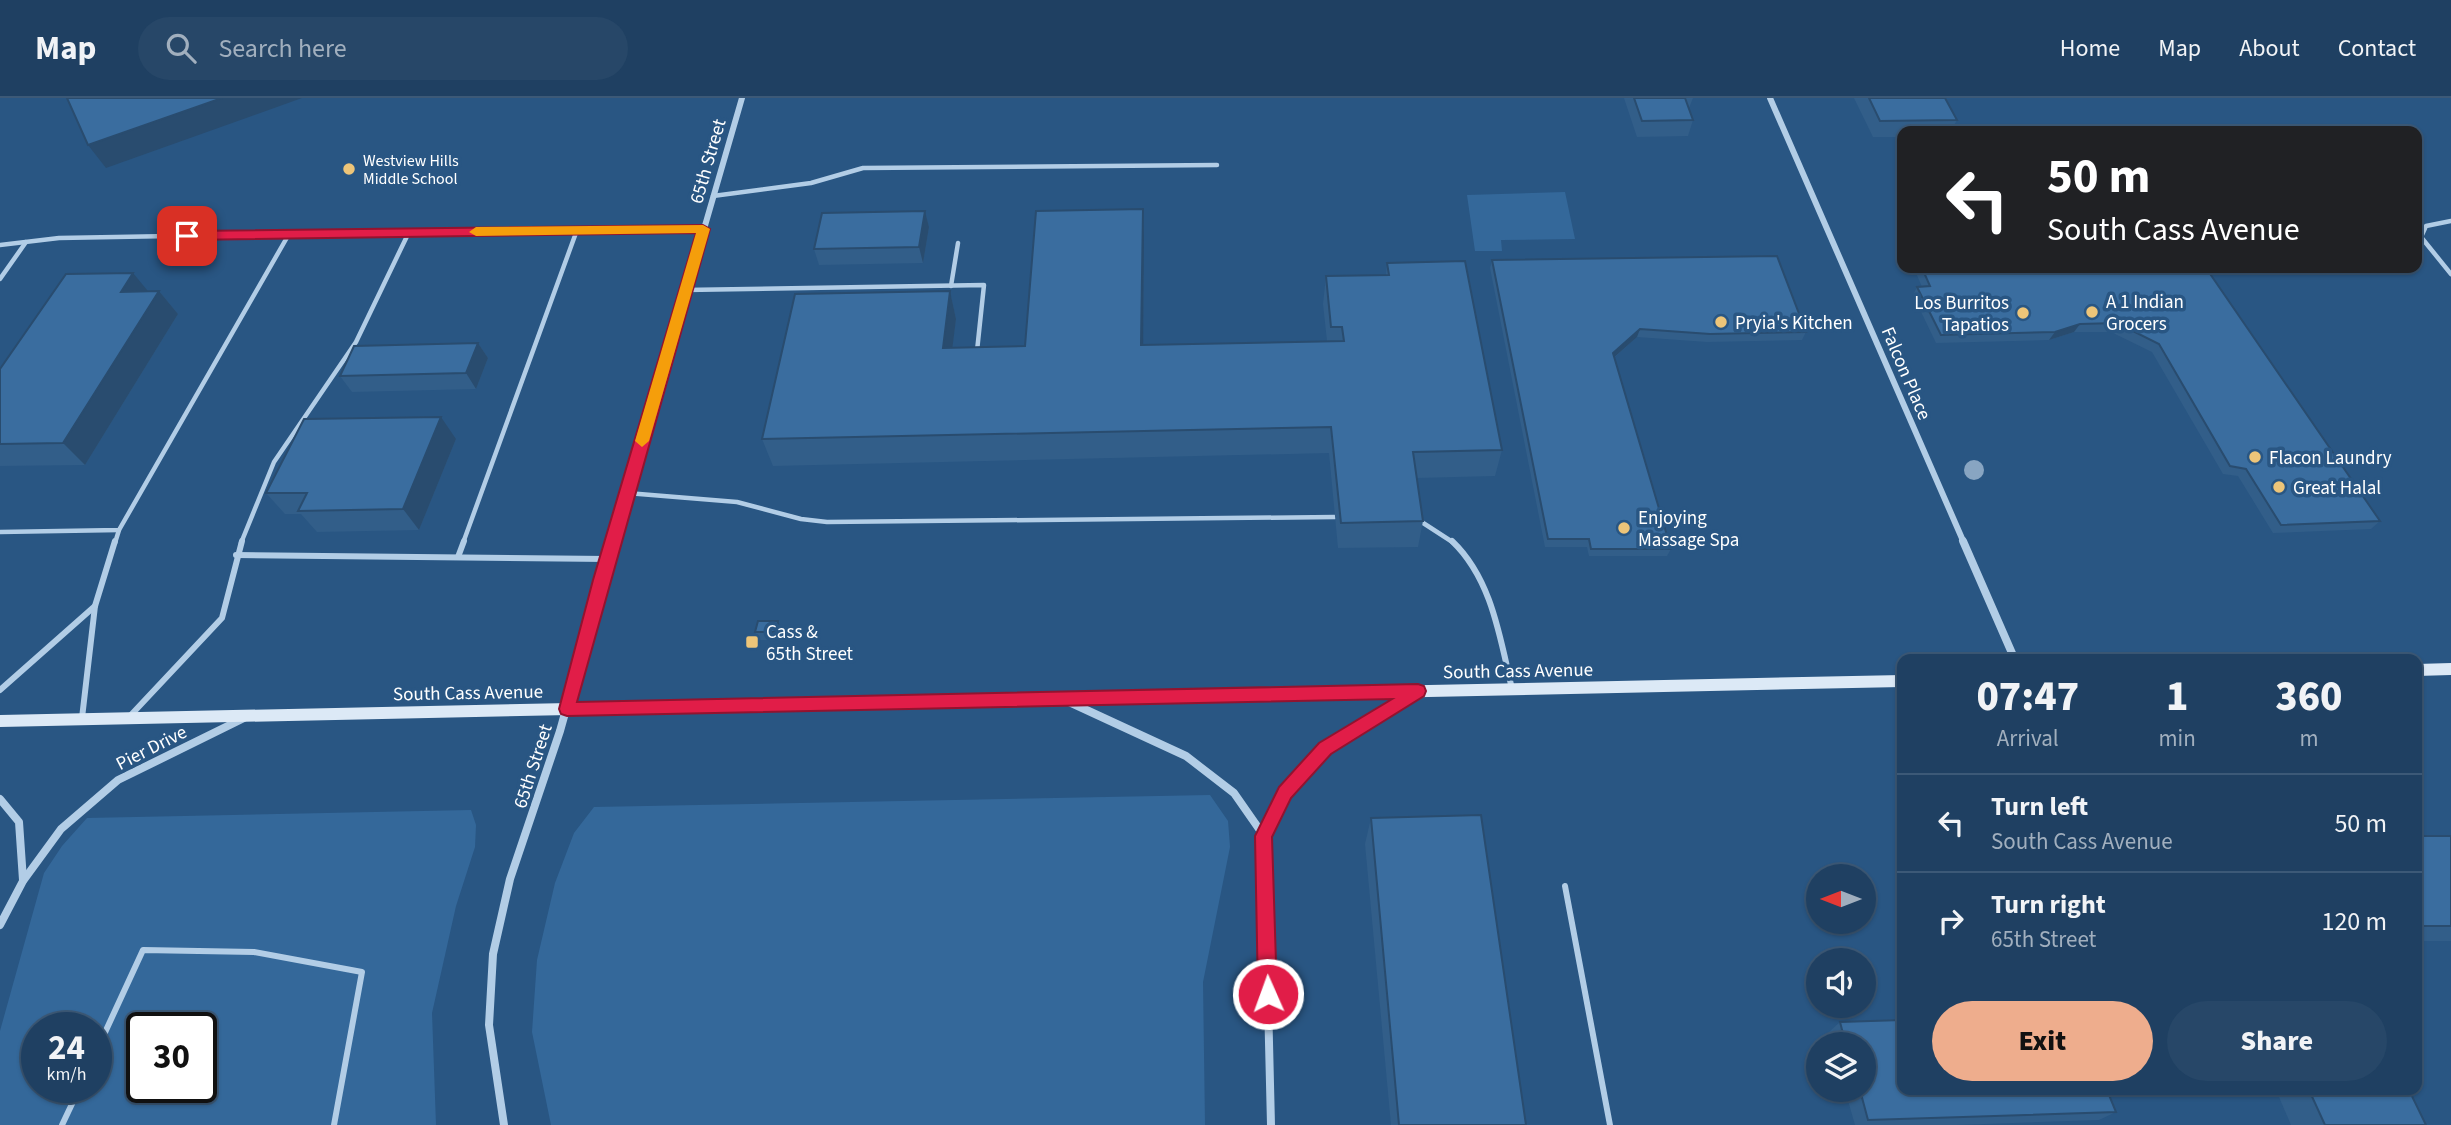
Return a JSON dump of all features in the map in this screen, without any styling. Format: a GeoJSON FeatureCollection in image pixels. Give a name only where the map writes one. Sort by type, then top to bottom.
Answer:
{"type":"FeatureCollection","features":[{"type":"Feature","properties":{"kind":"main road"},"geometry":{"type":"LineString","coordinates":[[2422,670],[2451,669]]}},
{"type":"Feature","properties":{"kind":"main road","name":"South Cass Avenue"},"geometry":{"type":"LineString","coordinates":[[0,721],[1897,681]]}},
{"type":"Feature","properties":{"kind":"street","name":"65th Street"},"geometry":{"type":"LineString","coordinates":[[504,1125],[494,1072],[489,993],[499,918],[567,709],[742,98]]}},
{"type":"Feature","properties":{"kind":"street","name":"Falcon Place"},"geometry":{"type":"LineString","coordinates":[[1770,98],[2012,654]]}},
{"type":"Feature","properties":{"kind":"street"},"geometry":{"type":"LineString","coordinates":[[1271,1125],[1264,836],[1285,793],[1325,748],[1418,691]]}},
{"type":"Feature","properties":{"kind":"street"},"geometry":{"type":"LineString","coordinates":[[1062,699],[1186,756],[1234,793],[1264,836]]}},
{"type":"Feature","properties":{"kind":"street","name":"Pier Drive"},"geometry":{"type":"LineString","coordinates":[[0,925],[23,881],[61,830],[118,780],[248,716]]}},
{"type":"Feature","properties":{"kind":"street"},"geometry":{"type":"LineString","coordinates":[[0,799],[19,822],[23,881]]}},
{"type":"Feature","properties":{"kind":"lane"},"geometry":{"type":"LineString","coordinates":[[713,196],[811,183],[863,168],[1217,164]]}},
{"type":"Feature","properties":{"kind":"lane"},"geometry":{"type":"LineString","coordinates":[[2422,235],[2426,226],[2451,220]]}},
{"type":"Feature","properties":{"kind":"lane"},"geometry":{"type":"LineString","coordinates":[[0,245],[59,238],[703,229]]}},
{"type":"Feature","properties":{"kind":"lane"},"geometry":{"type":"LineString","coordinates":[[458,557],[577,230]]}},
{"type":"Feature","properties":{"kind":"lane"},"geometry":{"type":"LineString","coordinates":[[128,719],[222,618],[236,555],[274,462],[350,352],[409,232]]}},
{"type":"Feature","properties":{"kind":"lane"},"geometry":{"type":"LineString","coordinates":[[81,720],[95,606],[119,530],[289,234]]}},
{"type":"Feature","properties":{"kind":"lane"},"geometry":{"type":"LineString","coordinates":[[2422,238],[2451,274]]}},
{"type":"Feature","properties":{"kind":"lane"},"geometry":{"type":"LineString","coordinates":[[0,279],[26,242]]}},
{"type":"Feature","properties":{"kind":"lane"},"geometry":{"type":"LineString","coordinates":[[951,286],[958,243]]}},
{"type":"Feature","properties":{"kind":"lane"},"geometry":{"type":"LineString","coordinates":[[685,290],[984,285],[977,353]]}},
{"type":"Feature","properties":{"kind":"lane"},"geometry":{"type":"LineString","coordinates":[[627,493],[737,502],[801,519],[827,522],[1335,517]]}},
{"type":"Feature","properties":{"kind":"lane"},"geometry":{"type":"LineString","coordinates":[[1414,518],[1447,536],[1474,568],[1493,615],[1512,689]]}},
{"type":"Feature","properties":{"kind":"lane"},"geometry":{"type":"LineString","coordinates":[[0,531],[119,530]]}},
{"type":"Feature","properties":{"kind":"lane"},"geometry":{"type":"LineString","coordinates":[[236,555],[608,559]]}},
{"type":"Feature","properties":{"kind":"lane"},"geometry":{"type":"LineString","coordinates":[[0,691],[95,606]]}},
{"type":"Feature","properties":{"kind":"lane"},"geometry":{"type":"LineString","coordinates":[[1565,887],[1610,1125]]}},
{"type":"Feature","properties":{"kind":"lane"},"geometry":{"type":"LineString","coordinates":[[112,1017],[143,950],[254,952],[362,972],[334,1125]]}},
{"type":"Feature","properties":{"kind":"lane"},"geometry":{"type":"LineString","coordinates":[[62,1125],[72,1103]]}},
{"type":"Feature","properties":{"kind":"shaded area"},"geometry":{"type":"Polygon","coordinates":[[[1565,192],[1575,239],[1501,240],[1502,251],[1475,251],[1467,195],[1565,192]]]}},
{"type":"Feature","properties":{"kind":"shaded area"},"geometry":{"type":"Polygon","coordinates":[[[1210,795],[1228,821],[1230,847],[1203,982],[1205,1125],[551,1125],[532,1032],[537,960],[555,883],[574,833],[594,807],[1210,795]]]}},
{"type":"Feature","properties":{"kind":"shaded area"},"geometry":{"type":"Polygon","coordinates":[[[471,810],[476,825],[475,847],[456,906],[432,1013],[436,1125],[0,1125],[0,1031],[44,873],[62,846],[87,818],[471,810]]]}},
{"type":"Feature","properties":{"kind":"building"},"geometry":{"type":"Polygon","coordinates":[[[67,98],[222,98],[88,145],[67,98]]]}},
{"type":"Feature","properties":{"kind":"building"},"geometry":{"type":"Polygon","coordinates":[[[1634,98],[1685,98],[1693,120],[1642,121],[1634,98]]]}},
{"type":"Feature","properties":{"kind":"building"},"geometry":{"type":"Polygon","coordinates":[[[1869,98],[1945,98],[1957,120],[1880,121],[1869,98]]]}},
{"type":"Feature","properties":{"kind":"building"},"geometry":{"type":"Polygon","coordinates":[[[1143,209],[1141,345],[1344,341],[1342,327],[1331,327],[1326,276],[1389,275],[1387,263],[1465,261],[1502,450],[1413,452],[1423,521],[1341,523],[1331,427],[762,439],[795,294],[950,291],[943,348],[1025,346],[1036,211],[1143,209]]]}},
{"type":"Feature","properties":{"kind":"building"},"geometry":{"type":"Polygon","coordinates":[[[925,211],[919,247],[814,249],[822,213],[925,211]]]}},
{"type":"Feature","properties":{"kind":"building"},"geometry":{"type":"Polygon","coordinates":[[[1777,256],[1806,332],[1710,334],[1640,329],[1613,353],[1671,549],[1591,549],[1589,539],[1548,539],[1492,260],[1777,256]]]}},
{"type":"Feature","properties":{"kind":"building"},"geometry":{"type":"Polygon","coordinates":[[[133,273],[121,292],[159,291],[63,443],[0,444],[0,369],[66,274],[133,273]]]}},
{"type":"Feature","properties":{"kind":"building"},"geometry":{"type":"Polygon","coordinates":[[[1924,273],[2209,273],[2380,521],[2281,525],[2246,469],[2230,466],[2159,344],[2117,323],[2080,324],[2055,332],[1941,335],[1917,287],[1930,286],[1924,273]]]}},
{"type":"Feature","properties":{"kind":"building"},"geometry":{"type":"Polygon","coordinates":[[[478,343],[466,373],[340,376],[354,346],[478,343]]]}},
{"type":"Feature","properties":{"kind":"building"},"geometry":{"type":"Polygon","coordinates":[[[441,417],[403,509],[298,511],[307,493],[266,493],[304,419],[441,417]]]}},
{"type":"Feature","properties":{"kind":"building"},"geometry":{"type":"Polygon","coordinates":[[[758,621],[778,621],[775,632],[755,632],[758,621]]]}},
{"type":"Feature","properties":{"kind":"building"},"geometry":{"type":"Polygon","coordinates":[[[1481,815],[1526,1125],[1399,1125],[1371,818],[1481,815]]]}},
{"type":"Feature","properties":{"kind":"building"},"geometry":{"type":"Polygon","coordinates":[[[2422,836],[2451,836],[2451,926],[2422,926],[2422,836]]]}},
{"type":"Feature","properties":{"kind":"building"},"geometry":{"type":"Polygon","coordinates":[[[1897,1020],[1897,1095],[2109,1095],[2116,1112],[1868,1120],[1863,1102],[1876,1102],[1876,1032],[1843,1032],[1840,1022],[1897,1020]]]}},
{"type":"Feature","properties":{"kind":"building"},"geometry":{"type":"Polygon","coordinates":[[[2311,1095],[2411,1095],[2426,1125],[2325,1125],[2311,1095]]]}},
{"type":"Feature","properties":{"kind":"slow traffic"},"geometry":{"type":"LineString","coordinates":[[476,232],[703,229],[642,441]]}},
{"type":"Feature","properties":{"kind":"place","name":"Westview Hills Middle School"},"geometry":{"type":"Point","coordinates":[349,169]}},
{"type":"Feature","properties":{"kind":"place","name":"A 1 Indian Grocers"},"geometry":{"type":"Point","coordinates":[2092,312]}},
{"type":"Feature","properties":{"kind":"place","name":"Los Burritos Tapatios"},"geometry":{"type":"Point","coordinates":[2023,313]}},
{"type":"Feature","properties":{"kind":"place","name":"Pryia's Kitchen"},"geometry":{"type":"Point","coordinates":[1721,322]}},
{"type":"Feature","properties":{"kind":"place","name":"Flacon Laundry"},"geometry":{"type":"Point","coordinates":[2255,457]}},
{"type":"Feature","properties":{"kind":"place","name":"Great Halal"},"geometry":{"type":"Point","coordinates":[2279,487]}},
{"type":"Feature","properties":{"kind":"place","name":"Enjoying Massage Spa"},"geometry":{"type":"Point","coordinates":[1624,528]}},
{"type":"Feature","properties":{"kind":"place","name":"Cass & 65th Street"},"geometry":{"type":"Point","coordinates":[752,642]}},
{"type":"Feature","properties":{"kind":"route"},"geometry":{"type":"LineString","coordinates":[[187,236],[703,229],[601,580],[567,709],[1418,691],[1325,748],[1285,793],[1264,836],[1268,994]]}}]}
